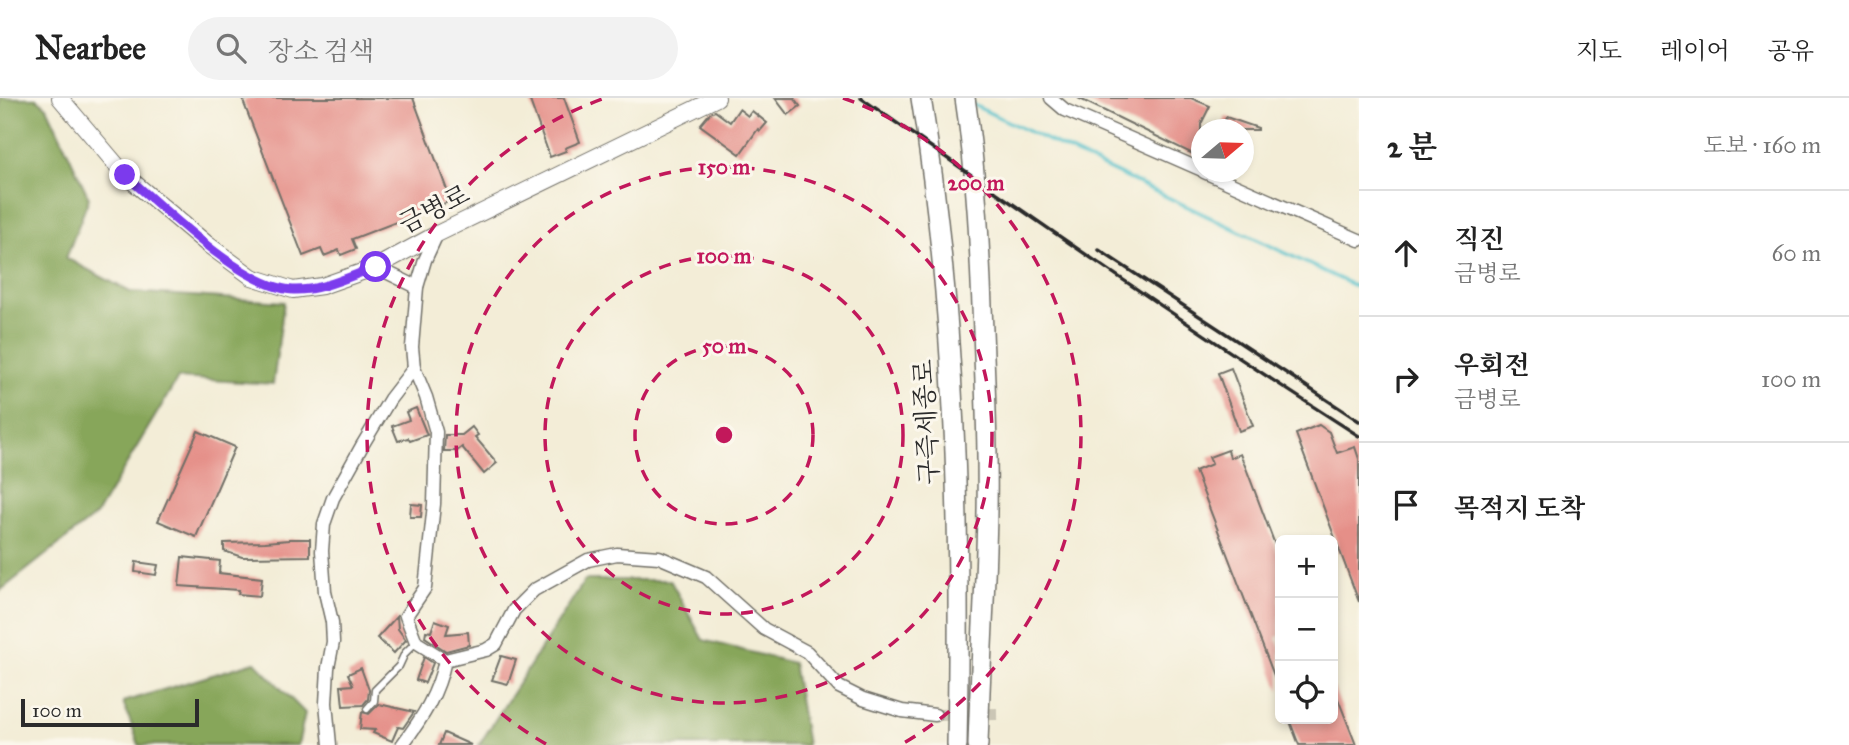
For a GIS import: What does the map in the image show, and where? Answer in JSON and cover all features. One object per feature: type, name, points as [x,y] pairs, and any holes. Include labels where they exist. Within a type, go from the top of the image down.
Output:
[{"type":"highway","points":[[965,98],[981,280],[987,485],[978,745]]},
{"type":"highway","name":"구즉세종로","points":[[922,105],[936,200],[954,402],[959,629],[957,745]]},
{"type":"street","name":"금병로","points":[[60,98],[125,175],[207,244],[252,277],[293,290],[322,286],[376,267],[437,234],[717,98]]},
{"type":"street","points":[[1051,98],[1065,110],[1191,166]]},
{"type":"street","points":[[1228,182],[1359,240]]},
{"type":"street","points":[[437,234],[417,287],[412,347],[414,368],[436,432],[437,466],[425,588],[406,616],[416,642],[445,660],[486,650],[496,644],[513,610],[534,590],[588,560],[617,554],[659,557],[706,577],[764,629],[807,652],[839,687],[863,699],[902,711],[935,715]]},
{"type":"street","points":[[376,267],[417,287]]},
{"type":"street","points":[[330,745],[326,703],[333,642],[332,622],[325,592],[322,551],[324,524],[333,498],[356,457],[390,399],[414,368]]},
{"type":"street","points":[[402,745],[425,712],[441,682],[445,660]]},
{"type":"lane","points":[[366,709],[373,701],[375,690],[399,666],[405,653],[416,642]]},
{"type":"green space","points":[[0,98],[36,98],[47,107],[89,198],[66,258],[130,292],[284,302],[273,384],[178,378],[96,515],[0,591]]},
{"type":"green space","points":[[585,580],[670,580],[703,640],[793,663],[807,745],[479,745]]},
{"type":"green space","points":[[255,662],[305,713],[298,745],[139,745],[123,702]]},
{"type":"building","points":[[250,98],[413,98],[451,201],[352,239],[356,249],[341,255],[339,250],[324,256],[321,249],[303,256],[243,101]]},
{"type":"building","points":[[529,98],[564,98],[580,142],[550,157]]},
{"type":"building","points":[[775,98],[794,98],[800,106],[788,115]]},
{"type":"building","points":[[1078,98],[1191,98],[1210,106],[1204,119],[1191,119],[1191,153]]},
{"type":"building","points":[[739,109],[748,116],[752,111],[767,123],[760,131],[758,129],[740,154],[700,125],[715,111],[730,122]]},
{"type":"building","points":[[1231,368],[1253,426],[1239,431],[1218,373]]},
{"type":"building","points":[[416,408],[427,435],[410,441],[408,438],[398,441],[392,426],[409,420],[406,412]]},
{"type":"building","points":[[1319,425],[1329,432],[1337,453],[1355,447],[1359,459],[1359,602],[1338,546],[1338,535],[1334,535],[1296,434]]},
{"type":"building","points":[[472,427],[478,435],[475,437],[497,463],[484,474],[462,447],[457,451],[444,451],[445,435],[462,435]]},
{"type":"building","points":[[198,431],[235,447],[196,537],[158,521]]},
{"type":"building","points":[[1228,450],[1230,458],[1240,454],[1275,545],[1275,678],[1195,471],[1212,464],[1209,457]]},
{"type":"building","points":[[411,504],[422,505],[421,517],[410,517]]},
{"type":"building","points":[[310,539],[310,556],[242,557],[224,551],[224,543]]},
{"type":"building","points":[[182,557],[220,561],[219,573],[262,578],[260,596],[238,594],[239,590],[179,586]]},
{"type":"building","points":[[136,562],[158,565],[156,575],[135,572]]},
{"type":"building","points":[[397,616],[398,629],[406,640],[394,653],[377,638]]},
{"type":"building","points":[[435,620],[449,625],[446,634],[468,632],[469,645],[446,651],[425,637],[426,631],[431,632]]},
{"type":"building","points":[[501,656],[516,660],[508,684],[492,680]]},
{"type":"building","points":[[424,657],[433,663],[425,683],[416,680]]},
{"type":"building","points":[[361,668],[369,690],[368,699],[363,705],[343,706],[341,686],[353,685],[348,674]]},
{"type":"building","points":[[1338,699],[1356,745],[1299,745],[1291,724],[1338,724]]},
{"type":"building","points":[[379,704],[414,712],[403,728],[398,727],[392,741],[373,733],[375,730],[360,729],[362,712],[369,714]]},
{"type":"building","points":[[444,733],[471,745],[439,745]]},
{"type":"waterway","points":[[973,105],[1359,288]]},
{"type":"tunnel","points":[[935,715],[997,714]]},
{"type":"railway","points":[[861,98],[1170,312],[1359,436]]},
{"type":"railway","points":[[1099,250],[1359,421]]},
{"type":"route","points":[[125,175],[207,244],[252,277],[272,285],[293,290],[322,286],[376,267]]}]
